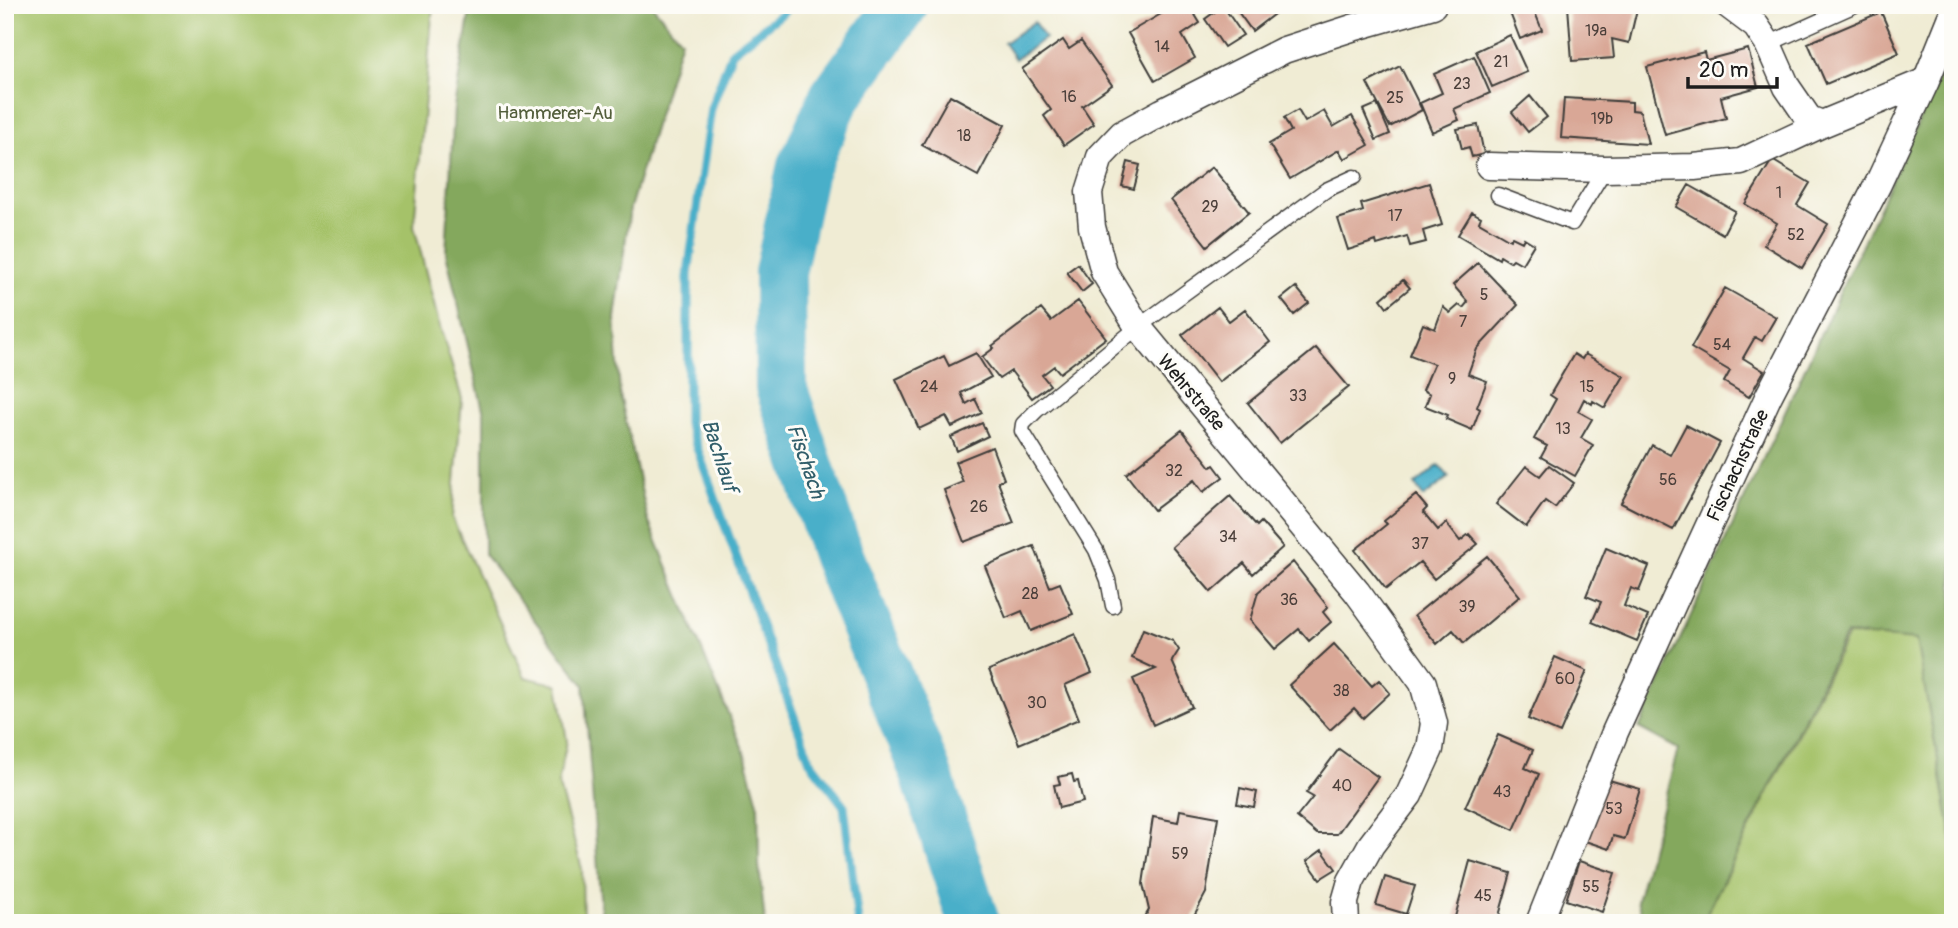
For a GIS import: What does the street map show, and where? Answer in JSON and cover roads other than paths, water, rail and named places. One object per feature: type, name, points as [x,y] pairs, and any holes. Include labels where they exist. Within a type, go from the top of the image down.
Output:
[{"type":"street","name":"Wehrstraße","points":[[1346,923],[1345,902],[1351,881],[1371,845],[1409,795],[1430,749],[1434,723],[1423,683],[1357,592],[1138,327],[1104,272],[1092,227],[1089,192],[1100,157],[1122,134],[1284,50],[1433,5]]},
{"type":"street","points":[[1728,5],[1756,26],[1768,44],[1787,87],[1809,119],[1822,124]]},
{"type":"street","name":"Fischachstraße","points":[[1539,923],[1615,732],[1683,582],[1769,395],[1878,184],[1953,14]]},
{"type":"street","points":[[1489,166],[1605,169],[1695,167],[1741,162],[1926,80]]},
{"type":"lane","points":[[1768,44],[1855,5]]},
{"type":"lane","points":[[1498,195],[1572,223],[1605,169]]},
{"type":"lane","points":[[1114,606],[1108,580],[1096,550],[1022,431],[1023,424],[1138,327],[1326,190],[1354,177]]},
{"type":"water","points":[[1034,22],[1045,38],[1015,59],[1004,43]]},
{"type":"water","points":[[1439,465],[1449,477],[1424,497],[1415,485]]},
{"type":"waterway","name":"Bachlauf","points":[[789,5],[784,12],[732,52],[711,108],[688,274],[688,423],[810,761],[844,806],[858,923]]},
{"type":"waterway","name":"Fischach","points":[[902,5],[835,97],[802,170],[780,273],[781,387],[838,556],[925,771],[974,923]]},
{"type":"park label","name":"Hammerer-Au","points":[[555,112]]}]
